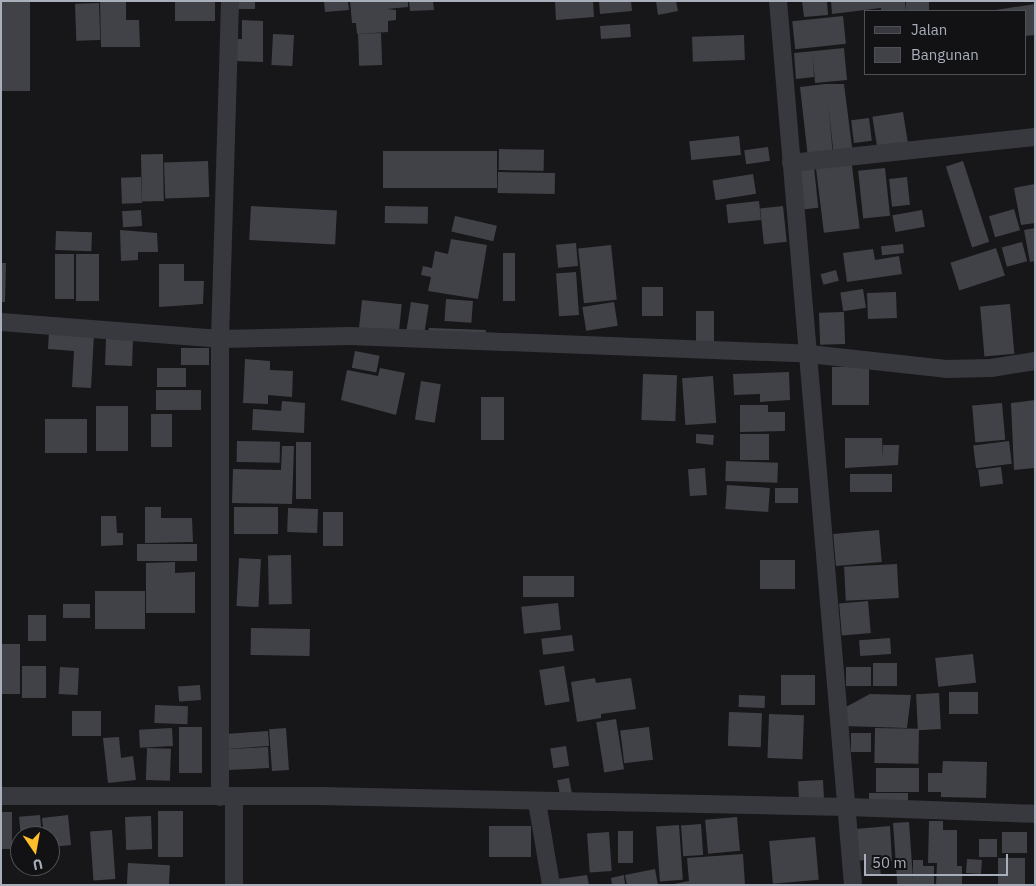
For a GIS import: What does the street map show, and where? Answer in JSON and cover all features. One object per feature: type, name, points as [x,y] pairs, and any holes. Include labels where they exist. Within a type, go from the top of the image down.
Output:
[{"type":"street","points":[[230,1],[220,339],[227,797],[234,885]]},
{"type":"street","points":[[778,1],[848,807],[853,885]]},
{"type":"street","points":[[791,163],[1035,137]]},
{"type":"street","points":[[1,322],[26,322],[220,339],[350,336],[809,354],[946,368],[992,368],[1035,361]]},
{"type":"street","points":[[1,796],[320,796],[848,807],[1035,814]]},
{"type":"street","points":[[537,802],[551,885]]},
{"type":"building","points":[[1,1],[30,1],[30,91],[1,91]]},
{"type":"building","points":[[100,1],[126,1],[126,20],[139,20],[140,47],[101,47]]},
{"type":"building","points":[[175,1],[215,1],[215,21],[175,21]]},
{"type":"building","points":[[236,1],[255,1],[255,9],[236,9]]},
{"type":"building","points":[[324,1],[348,1],[349,10],[325,12]]},
{"type":"building","points":[[350,1],[408,1],[408,7],[387,9],[396,10],[396,20],[388,21],[388,32],[357,34],[356,23],[352,23]]},
{"type":"building","points":[[409,1],[433,1],[434,10],[410,11]]},
{"type":"building","points":[[555,1],[593,1],[594,17],[556,20]]},
{"type":"building","points":[[599,1],[631,1],[632,11],[600,14]]},
{"type":"building","points":[[656,1],[676,1],[678,11],[658,15]]},
{"type":"building","points":[[802,1],[827,1],[828,15],[804,17]]},
{"type":"building","points":[[831,1],[905,1],[906,10],[881,10],[881,8],[832,14]]},
{"type":"building","points":[[906,1],[929,1],[929,10],[906,10]]},
{"type":"building","points":[[99,3],[100,40],[76,41],[75,4]]},
{"type":"building","points":[[1035,4],[1035,35],[1026,36],[1026,10],[996,10]]},
{"type":"building","points":[[843,16],[846,44],[795,49],[792,21]]},
{"type":"building","points":[[242,20],[263,21],[263,62],[234,61],[234,39],[242,39]]},
{"type":"building","points":[[630,24],[631,37],[601,39],[600,26]]},
{"type":"building","points":[[381,33],[382,65],[359,66],[358,34]]},
{"type":"building","points":[[273,34],[294,35],[292,66],[271,65]]},
{"type":"building","points":[[744,35],[745,60],[693,62],[692,37]]},
{"type":"building","points":[[844,48],[847,80],[815,83],[813,56],[814,77],[796,79],[794,53]]},
{"type":"building","points":[[844,84],[853,155],[834,157],[828,103],[833,155],[808,158],[800,87]]},
{"type":"building","points":[[903,112],[908,144],[877,148],[872,117]]},
{"type":"building","points":[[869,118],[872,141],[854,143],[851,120]]},
{"type":"building","points":[[739,136],[741,155],[691,160],[689,141]]},
{"type":"building","points":[[768,147],[770,161],[746,164],[744,150]]},
{"type":"building","points":[[499,149],[544,150],[544,171],[499,170]]},
{"type":"building","points":[[383,151],[497,151],[497,188],[383,188]]},
{"type":"building","points":[[141,154],[163,154],[164,201],[142,201]]},
{"type":"building","points":[[851,158],[860,228],[824,233],[815,162]]},
{"type":"building","points":[[208,161],[209,197],[165,199],[164,163]]},
{"type":"building","points":[[963,161],[989,242],[972,247],[946,167]]},
{"type":"building","points":[[814,167],[818,208],[802,209],[798,169]]},
{"type":"building","points":[[885,168],[890,216],[863,219],[858,171]]},
{"type":"building","points":[[498,172],[555,173],[555,194],[498,193]]},
{"type":"building","points":[[753,174],[756,194],[716,200],[713,180]]},
{"type":"building","points":[[141,177],[142,203],[122,204],[121,178]]},
{"type":"building","points":[[907,177],[910,205],[892,207],[889,179]]},
{"type":"building","points":[[1035,184],[1035,223],[1021,225],[1014,188]]},
{"type":"building","points":[[759,201],[761,220],[728,223],[726,204]]},
{"type":"building","points":[[251,206],[337,211],[335,244],[249,240]]},
{"type":"building","points":[[385,206],[428,207],[428,224],[385,223]]},
{"type":"building","points":[[783,206],[787,242],[764,244],[760,208]]},
{"type":"building","points":[[1014,209],[1020,230],[995,237],[989,216]]},
{"type":"building","points":[[141,210],[142,226],[123,227],[122,211]]},
{"type":"building","points":[[922,210],[925,227],[895,232],[892,215]]},
{"type":"building","points":[[455,216],[497,226],[493,241],[451,232]]},
{"type":"building","points":[[1035,228],[1035,261],[1030,262],[1024,230]]},
{"type":"building","points":[[120,230],[157,233],[158,252],[138,252],[138,260],[121,261]]},
{"type":"building","points":[[56,231],[92,232],[91,251],[55,250]]},
{"type":"building","points":[[451,239],[487,245],[478,299],[428,291],[431,277],[421,275],[423,266],[432,268],[435,251],[448,254]]},
{"type":"building","points":[[1022,242],[1027,261],[1007,267],[1002,247]]},
{"type":"building","points":[[576,243],[578,266],[558,268],[556,245]]},
{"type":"building","points":[[903,244],[904,253],[882,255],[881,246]]},
{"type":"building","points":[[611,245],[617,300],[584,303],[578,248]]},
{"type":"building","points":[[996,248],[1005,276],[959,290],[950,263]]},
{"type":"building","points":[[873,249],[875,260],[899,256],[902,274],[847,282],[843,253]]},
{"type":"building","points":[[503,253],[515,253],[515,301],[503,301]]},
{"type":"building","points":[[55,254],[74,254],[74,299],[55,299]]},
{"type":"building","points":[[76,254],[99,254],[99,301],[76,301]]},
{"type":"building","points":[[1,263],[6,263],[5,302],[1,302]]},
{"type":"building","points":[[159,264],[184,264],[184,281],[204,281],[203,304],[159,307]]},
{"type":"building","points":[[836,270],[839,281],[823,285],[821,274]]},
{"type":"building","points":[[576,272],[579,315],[559,316],[556,273]]},
{"type":"building","points":[[642,287],[663,287],[663,316],[642,316]]},
{"type":"building","points":[[863,289],[866,308],[843,311],[840,293]]},
{"type":"building","points":[[896,292],[897,318],[868,319],[867,293]]},
{"type":"building","points":[[446,299],[473,301],[471,323],[444,321]]},
{"type":"building","points":[[362,300],[402,304],[399,334],[359,330]]},
{"type":"building","points":[[411,302],[429,305],[424,335],[406,333]]},
{"type":"building","points":[[614,302],[618,326],[586,331],[582,307]]},
{"type":"building","points":[[1010,304],[1014,354],[984,356],[980,307]]},
{"type":"building","points":[[696,311],[714,311],[714,344],[696,344]]},
{"type":"building","points":[[844,312],[845,344],[820,345],[819,313]]},
{"type":"building","points":[[429,328],[486,330],[485,337],[428,333]]},
{"type":"building","points":[[49,331],[94,334],[91,388],[72,387],[74,351],[48,349]]},
{"type":"building","points":[[106,338],[133,339],[132,366],[105,365]]},
{"type":"building","points":[[181,348],[209,348],[209,365],[181,365]]},
{"type":"building","points":[[355,351],[380,356],[376,372],[352,368]]},
{"type":"building","points":[[245,359],[270,361],[270,370],[293,371],[292,397],[268,395],[268,404],[243,403]]},
{"type":"building","points":[[832,367],[869,367],[869,405],[832,405]]},
{"type":"building","points":[[157,368],[186,368],[186,387],[157,387]]},
{"type":"building","points":[[380,368],[405,373],[396,415],[341,400],[347,370],[378,376]]},
{"type":"building","points":[[789,372],[790,400],[760,402],[760,394],[734,395],[733,374]]},
{"type":"building","points":[[643,374],[677,375],[675,421],[641,420]]},
{"type":"building","points":[[713,376],[716,423],[685,425],[682,378]]},
{"type":"building","points":[[421,381],[441,384],[435,423],[415,420]]},
{"type":"building","points":[[156,390],[201,390],[201,410],[156,410]]},
{"type":"building","points":[[481,397],[504,397],[504,440],[481,440]]},
{"type":"building","points":[[1035,400],[1035,468],[1014,470],[1011,403]]},
{"type":"building","points":[[282,401],[305,403],[304,433],[252,430],[253,409],[281,411]]},
{"type":"building","points":[[1002,403],[1005,440],[975,442],[972,406]]},
{"type":"building","points":[[740,405],[768,405],[768,412],[785,412],[785,431],[740,432]]},
{"type":"building","points":[[96,406],[128,406],[128,451],[96,451]]},
{"type":"building","points":[[151,414],[172,414],[172,447],[151,447]]},
{"type":"building","points":[[45,419],[87,419],[87,453],[45,453]]},
{"type":"building","points":[[696,434],[714,435],[713,445],[696,443]]},
{"type":"building","points":[[740,434],[769,434],[769,460],[740,460]]},
{"type":"building","points":[[845,438],[882,438],[883,459],[883,445],[899,445],[898,465],[845,468]]},
{"type":"building","points":[[237,441],[280,442],[280,463],[237,462]]},
{"type":"building","points":[[1009,441],[1012,464],[976,468],[973,445]]},
{"type":"building","points":[[296,442],[311,442],[311,499],[296,499]]},
{"type":"building","points":[[282,446],[294,446],[292,504],[232,503],[233,469],[281,470]]},
{"type":"building","points":[[726,461],[778,463],[777,483],[725,481]]},
{"type":"building","points":[[1001,467],[1003,484],[980,487],[978,470]]},
{"type":"building","points":[[705,468],[707,495],[690,496],[688,469]]},
{"type":"building","points":[[850,474],[892,474],[892,492],[850,492]]},
{"type":"building","points":[[727,485],[770,488],[768,512],[725,509]]},
{"type":"building","points":[[775,488],[798,488],[798,503],[775,503]]},
{"type":"building","points":[[145,507],[161,507],[161,518],[192,518],[193,542],[145,543]]},
{"type":"building","points":[[234,507],[278,507],[278,534],[234,534]]},
{"type":"building","points":[[288,508],[318,509],[317,533],[287,532]]},
{"type":"building","points":[[323,512],[343,512],[343,546],[323,546]]},
{"type":"building","points":[[101,516],[116,516],[117,533],[123,533],[123,545],[101,546]]},
{"type":"building","points":[[879,530],[882,562],[836,566],[833,534]]},
{"type":"building","points":[[137,544],[197,544],[197,561],[137,561]]},
{"type":"building","points":[[268,555],[291,555],[292,604],[269,604]]},
{"type":"building","points":[[239,558],[261,559],[258,607],[236,606]]},
{"type":"building","points":[[760,560],[795,560],[795,589],[760,589]]},
{"type":"building","points":[[175,562],[175,573],[195,572],[195,613],[146,613],[146,563]]},
{"type":"building","points":[[897,564],[899,598],[846,601],[844,567]]},
{"type":"building","points":[[523,576],[574,576],[574,597],[523,597]]},
{"type":"building","points":[[95,591],[145,591],[145,629],[95,629]]},
{"type":"building","points":[[868,601],[871,633],[842,635],[839,604]]},
{"type":"building","points":[[558,603],[561,630],[524,634],[521,607]]},
{"type":"building","points":[[63,604],[90,604],[90,618],[63,618]]},
{"type":"building","points":[[28,615],[46,615],[46,641],[28,641]]},
{"type":"building","points":[[251,628],[310,629],[310,656],[251,655]]},
{"type":"building","points":[[572,635],[574,651],[543,655],[541,639]]},
{"type":"building","points":[[890,638],[891,654],[860,656],[859,640]]},
{"type":"building","points":[[1,644],[20,644],[20,694],[1,694]]},
{"type":"building","points":[[973,654],[976,683],[938,687],[935,658]]},
{"type":"building","points":[[873,663],[897,663],[897,686],[873,686]]},
{"type":"building","points":[[22,666],[46,666],[46,698],[22,698]]},
{"type":"building","points":[[564,666],[570,702],[545,705],[539,670]]},
{"type":"building","points":[[60,667],[79,668],[78,695],[59,694]]},
{"type":"building","points":[[846,667],[871,667],[871,686],[846,686]]},
{"type":"building","points":[[781,675],[815,675],[815,705],[781,705]]},
{"type":"building","points":[[595,678],[596,683],[631,678],[636,709],[601,714],[601,718],[577,722],[571,682]]},
{"type":"building","points":[[200,685],[201,700],[179,701],[178,687]]},
{"type":"building","points":[[949,692],[978,692],[978,714],[949,714]]},
{"type":"building","points":[[939,693],[941,729],[918,730],[916,694]]},
{"type":"building","points":[[870,694],[911,695],[907,728],[844,726],[844,708]]},
{"type":"building","points":[[739,695],[765,696],[765,708],[739,707]]},
{"type":"building","points":[[155,705],[188,706],[187,724],[154,723]]},
{"type":"building","points":[[72,711],[101,711],[101,736],[72,736]]},
{"type":"building","points":[[729,712],[762,713],[761,747],[728,746]]},
{"type":"building","points":[[769,714],[804,715],[802,759],[767,758]]},
{"type":"building","points":[[616,719],[624,769],[604,773],[596,722]]},
{"type":"building","points":[[179,727],[202,727],[202,773],[179,773]]},
{"type":"building","points":[[649,727],[653,760],[624,763],[620,731]]},
{"type":"building","points":[[172,728],[173,746],[140,748],[139,730]]},
{"type":"building","points":[[286,728],[289,770],[272,771],[269,729]]},
{"type":"building","points":[[875,728],[919,729],[918,764],[874,763]]},
{"type":"building","points":[[268,731],[269,746],[227,749],[226,734]]},
{"type":"building","points":[[851,733],[871,733],[871,752],[851,752]]},
{"type":"building","points":[[119,737],[121,758],[133,756],[136,780],[108,783],[103,738]]},
{"type":"building","points":[[566,746],[569,766],[553,768],[550,749]]},
{"type":"building","points":[[268,747],[269,768],[229,770],[228,749]]},
{"type":"building","points":[[147,748],[171,749],[170,781],[146,780]]},
{"type":"building","points":[[943,761],[987,762],[986,798],[941,797],[941,792],[928,792],[928,773],[942,773]]},
{"type":"building","points":[[876,768],[919,768],[919,792],[876,792]]},
{"type":"building","points":[[569,778],[573,798],[561,800],[557,780]]},
{"type":"building","points":[[823,780],[824,798],[799,799],[798,781]]},
{"type":"building","points":[[869,793],[908,793],[908,805],[869,805]]},
{"type":"building","points":[[158,811],[183,811],[183,857],[158,857]]},
{"type":"building","points":[[1,812],[12,812],[10,849],[1,849]]},
{"type":"building","points":[[40,815],[41,826],[20,826],[19,817]]},
{"type":"building","points":[[68,815],[71,845],[60,846],[60,826],[43,826],[42,818]]},
{"type":"building","points":[[151,816],[152,849],[126,850],[125,817]]},
{"type":"building","points":[[737,817],[740,851],[708,854],[705,820]]},
{"type":"building","points":[[929,821],[943,821],[943,830],[957,830],[957,866],[962,866],[962,885],[936,885],[937,863],[928,863]]},
{"type":"building","points":[[909,822],[913,885],[897,885],[893,823]]},
{"type":"building","points":[[701,824],[703,855],[683,856],[681,825]]},
{"type":"building","points":[[679,825],[683,880],[660,881],[656,827]]},
{"type":"building","points":[[489,826],[531,826],[531,857],[489,857]]},
{"type":"building","points":[[890,826],[892,861],[879,862],[881,875],[866,876],[865,860],[858,861],[855,829]]},
{"type":"building","points":[[112,830],[115,879],[93,880],[90,832]]},
{"type":"building","points":[[618,831],[633,831],[633,863],[618,863]]},
{"type":"building","points":[[609,832],[612,871],[590,872],[587,834]]},
{"type":"building","points":[[1002,832],[1027,832],[1027,853],[1002,853]]},
{"type":"building","points":[[815,837],[819,880],[773,884],[769,841]]},
{"type":"building","points":[[979,839],[997,839],[997,857],[979,857]]},
{"type":"building","points":[[743,854],[745,885],[669,885],[689,881],[687,858]]},
{"type":"building","points":[[998,858],[1025,858],[1025,885],[998,885]]},
{"type":"building","points":[[967,859],[982,860],[981,874],[966,873]]},
{"type":"building","points":[[913,860],[923,860],[923,866],[934,866],[934,885],[913,885]]},
{"type":"building","points":[[128,863],[170,865],[169,885],[127,885]]},
{"type":"building","points":[[655,869],[658,885],[627,885],[625,875]]},
{"type":"building","points":[[587,875],[589,885],[559,885],[558,879]]},
{"type":"building","points":[[624,875],[625,885],[612,885],[611,878]]}]
